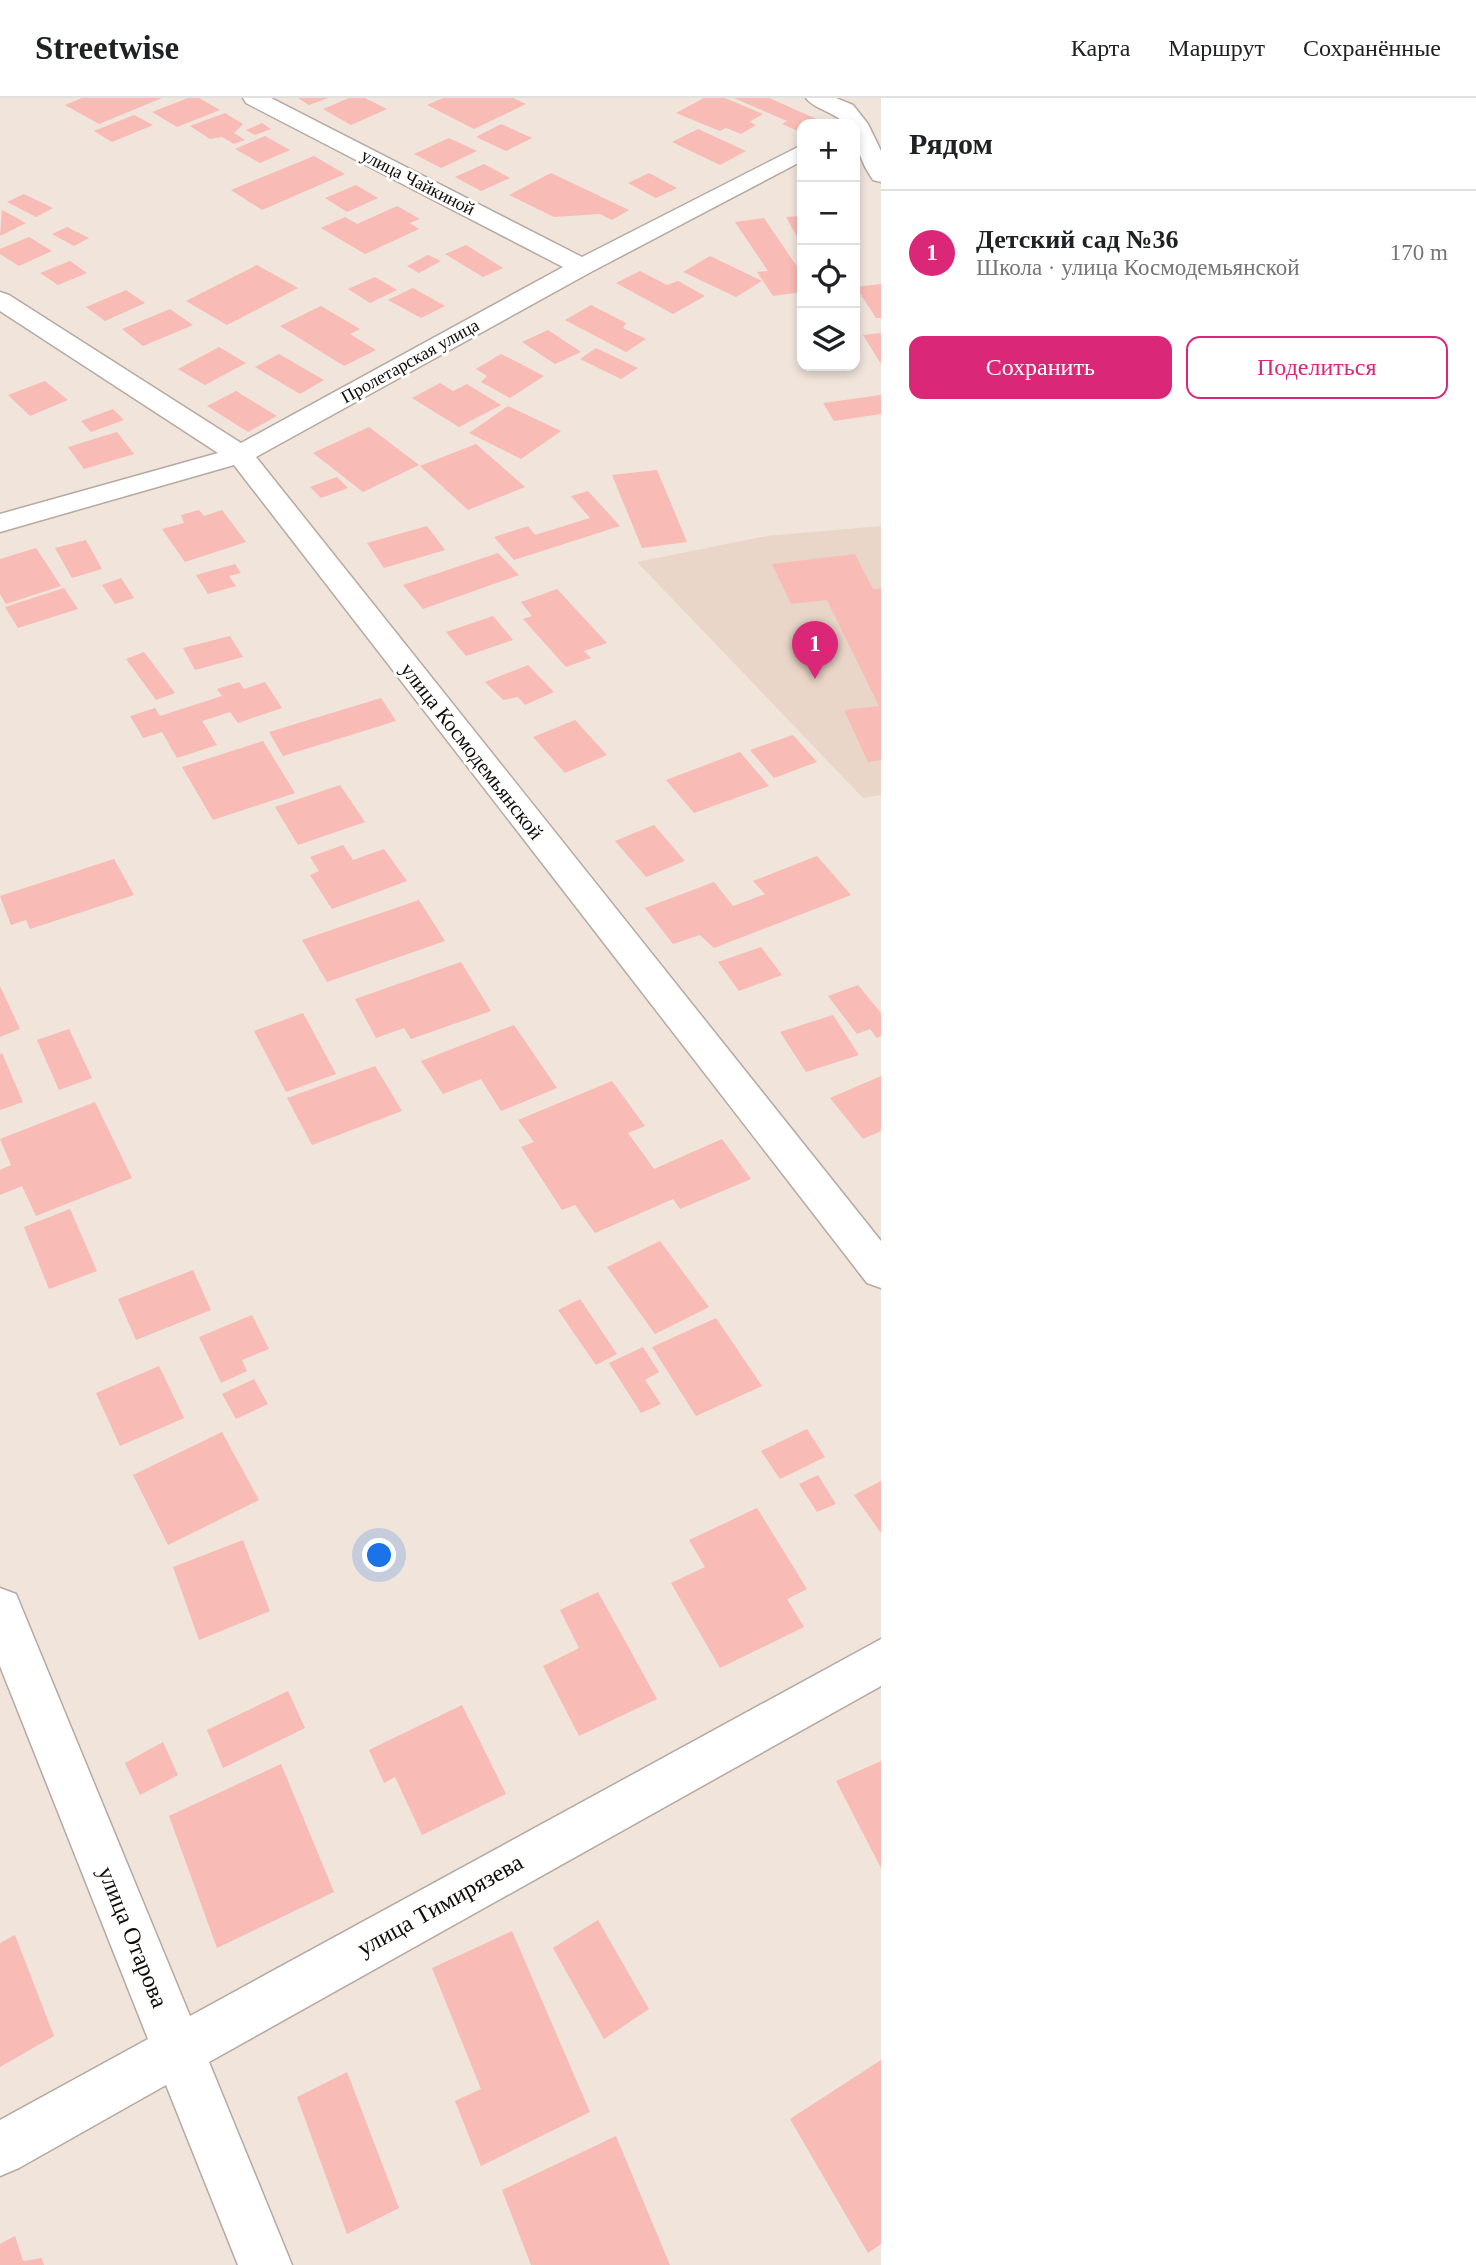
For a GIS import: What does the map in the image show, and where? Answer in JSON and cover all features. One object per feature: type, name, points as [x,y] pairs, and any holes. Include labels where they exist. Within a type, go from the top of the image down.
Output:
[{"type":"street","name":"улица Чайкиной","points":[[254,98],[582,267]]},
{"type":"street","points":[[817,98],[845,110],[852,119]]},
{"type":"street","points":[[860,123],[881,110]]},
{"type":"street","points":[[860,133],[881,175]]},
{"type":"street","name":"Пролетарская улица","points":[[0,523],[240,455],[582,267],[797,155]]},
{"type":"street","name":"улица Космодемьянской","points":[[0,300],[240,455],[881,1271]]},
{"type":"street","name":"улица Отарова","points":[[0,1609],[265,2265]]},
{"type":"street","name":"улица Тимирязева","points":[[0,2150],[881,1661]]},
{"type":"shaded area","points":[[881,526],[881,795],[863,798],[637,562],[767,536]]},
{"type":"building","points":[[82,98],[162,98],[99,124],[65,105]]},
{"type":"building","points":[[188,98],[199,98],[220,110],[177,127],[152,112]]},
{"type":"building","points":[[298,98],[328,98],[309,105]]},
{"type":"building","points":[[349,98],[365,98],[387,109],[351,125],[323,109]]},
{"type":"building","points":[[443,98],[513,98],[526,104],[474,129],[427,105]]},
{"type":"building","points":[[704,98],[725,98],[763,114],[749,122],[756,125],[741,134],[726,128],[720,131],[676,113]]},
{"type":"building","points":[[734,98],[769,98],[816,119],[797,119],[797,131],[782,124],[787,121]]},
{"type":"building","points":[[225,113],[243,124],[234,133],[245,140],[234,144],[222,137],[210,139],[190,126]]},
{"type":"building","points":[[134,115],[153,125],[112,142],[94,131]]},
{"type":"building","points":[[262,123],[271,129],[255,135],[246,130]]},
{"type":"building","points":[[501,124],[532,138],[506,151],[476,137]]},
{"type":"building","points":[[698,129],[746,151],[720,165],[672,142]]},
{"type":"building","points":[[265,136],[290,150],[260,163],[235,149]]},
{"type":"building","points":[[449,138],[477,151],[441,168],[414,154]]},
{"type":"building","points":[[314,156],[345,174],[262,210],[231,190]]},
{"type":"building","points":[[484,164],[510,178],[481,191],[455,177]]},
{"type":"building","points":[[551,173],[629,210],[612,220],[600,214],[554,217],[509,195]]},
{"type":"building","points":[[649,173],[677,188],[656,198],[628,183]]},
{"type":"building","points":[[356,185],[378,198],[347,212],[325,198]]},
{"type":"building","points":[[24,194],[53,208],[36,217],[7,202]]},
{"type":"building","points":[[397,206],[420,219],[410,223],[419,229],[365,254],[321,228],[345,217],[357,224]]},
{"type":"building","points":[[2,210],[26,223],[0,236]]},
{"type":"building","points":[[797,216],[797,237],[786,217]]},
{"type":"building","points":[[764,218],[797,267],[797,293],[773,296],[757,272],[768,271],[735,222]]},
{"type":"building","points":[[67,227],[89,238],[74,246],[52,234]]},
{"type":"building","points":[[29,237],[52,251],[19,266],[0,254],[0,249]]},
{"type":"building","points":[[466,245],[503,268],[483,277],[445,254]]},
{"type":"building","points":[[428,255],[441,261],[419,273],[407,266]]},
{"type":"building","points":[[710,256],[762,281],[736,297],[683,272]]},
{"type":"building","points":[[70,261],[87,273],[58,285],[40,273]]},
{"type":"building","points":[[257,265],[298,288],[227,325],[186,301]]},
{"type":"building","points":[[640,271],[667,285],[678,281],[705,296],[673,314],[616,283]]},
{"type":"building","points":[[375,277],[397,290],[370,303],[348,289]]},
{"type":"building","points":[[881,284],[881,318],[876,318],[860,293],[860,287]]},
{"type":"building","points":[[413,288],[445,306],[421,318],[388,300]]},
{"type":"building","points":[[126,290],[145,303],[105,321],[86,307]]},
{"type":"building","points":[[591,305],[626,323],[623,328],[646,339],[626,352],[565,320]]},
{"type":"building","points":[[321,306],[360,329],[350,334],[376,350],[344,366],[280,326]]},
{"type":"building","points":[[170,309],[193,325],[143,346],[122,329]]},
{"type":"building","points":[[548,330],[581,352],[555,364],[522,342]]},
{"type":"building","points":[[881,333],[881,364],[863,335]]},
{"type":"building","points":[[219,347],[246,363],[205,385],[178,369]]},
{"type":"building","points":[[596,348],[638,368],[621,379],[580,359]]},
{"type":"building","points":[[279,354],[324,380],[300,394],[255,367]]},
{"type":"building","points":[[501,354],[544,376],[510,398],[481,382],[487,376],[476,369]]},
{"type":"building","points":[[45,381],[68,400],[30,416],[8,395]]},
{"type":"building","points":[[440,383],[453,391],[467,384],[501,405],[459,427],[412,398]]},
{"type":"building","points":[[236,391],[277,416],[248,432],[207,406]]},
{"type":"building","points":[[881,395],[881,414],[834,421],[823,403]]},
{"type":"building","points":[[508,406],[561,431],[521,459],[469,433]]},
{"type":"building","points":[[113,409],[124,420],[91,432],[81,421]]},
{"type":"building","points":[[369,427],[419,465],[363,492],[313,453]]},
{"type":"building","points":[[117,432],[134,454],[84,469],[68,447]]},
{"type":"building","points":[[476,444],[525,487],[468,510],[420,466]]},
{"type":"building","points":[[657,470],[687,542],[642,548],[612,475]]},
{"type":"building","points":[[337,477],[348,488],[321,498],[310,487]]},
{"type":"building","points":[[588,491],[620,526],[514,560],[494,537],[528,526],[535,535],[590,518],[571,496]]},
{"type":"building","points":[[199,510],[204,516],[222,510],[246,542],[185,562],[162,529],[184,523],[181,515]]},
{"type":"building","points":[[427,526],[445,550],[384,568],[367,543]]},
{"type":"building","points":[[86,540],[102,569],[72,578],[55,548]]},
{"type":"building","points":[[36,548],[61,586],[6,604],[0,594],[0,559]]},
{"type":"building","points":[[498,553],[519,575],[423,609],[403,585]]},
{"type":"building","points":[[855,554],[873,589],[881,588],[881,760],[868,762],[844,710],[879,706],[827,600],[791,604],[772,564]]},
{"type":"building","points":[[235,564],[241,573],[229,576],[236,586],[208,594],[196,575]]},
{"type":"building","points":[[121,578],[134,598],[115,604],[102,585]]},
{"type":"building","points":[[64,588],[78,609],[18,628],[5,607]]},
{"type":"building","points":[[557,589],[607,643],[584,651],[591,658],[566,667],[523,619],[532,616],[521,602]]},
{"type":"building","points":[[493,616],[513,640],[466,656],[446,632]]},
{"type":"building","points":[[230,636],[243,657],[195,670],[183,648]]},
{"type":"building","points":[[144,652],[175,693],[156,700],[126,659]]},
{"type":"building","points":[[528,665],[554,692],[525,705],[518,697],[503,700],[485,682]]},
{"type":"building","points":[[239,682],[244,689],[265,682],[282,708],[238,723],[230,712],[202,721],[217,745],[177,758],[162,732],[143,738],[130,716],[155,708],[160,716],[222,696],[217,689]]},
{"type":"building","points":[[381,698],[396,721],[283,756],[269,732]]},
{"type":"building","points":[[575,720],[607,755],[565,773],[533,737]]},
{"type":"building","points":[[793,735],[817,762],[774,778],[750,750]]},
{"type":"building","points":[[263,741],[295,793],[213,820],[182,767]]},
{"type":"building","points":[[740,752],[769,786],[694,813],[666,780]]},
{"type":"building","points":[[340,785],[365,822],[298,845],[275,807]]},
{"type":"building","points":[[654,825],[685,861],[646,877],[615,841]]},
{"type":"building","points":[[343,845],[353,860],[384,849],[407,881],[332,909],[310,875],[319,871],[310,857]]},
{"type":"building","points":[[817,856],[851,895],[714,948],[700,935],[673,944],[645,908],[714,882],[733,906],[765,894],[753,881]]},
{"type":"building","points":[[114,859],[134,895],[30,929],[26,920],[11,925],[0,896]]},
{"type":"building","points":[[419,900],[445,941],[327,982],[302,940]]},
{"type":"building","points":[[761,947],[782,975],[739,991],[718,962]]},
{"type":"building","points":[[461,962],[491,1011],[411,1039],[404,1028],[376,1038],[355,999]]},
{"type":"building","points":[[858,985],[881,1013],[881,1036],[877,1038],[870,1029],[857,1034],[828,996]]},
{"type":"building","points":[[0,986],[20,1029],[0,1037]]},
{"type":"building","points":[[303,1013],[336,1074],[286,1092],[254,1031]]},
{"type":"building","points":[[833,1015],[859,1055],[806,1072],[780,1032]]},
{"type":"building","points":[[514,1025],[557,1088],[501,1111],[481,1079],[443,1094],[421,1061]]},
{"type":"building","points":[[69,1029],[92,1078],[59,1090],[37,1040]]},
{"type":"building","points":[[2,1053],[23,1102],[0,1110],[0,1054]]},
{"type":"building","points":[[375,1066],[402,1111],[312,1145],[287,1098]]},
{"type":"building","points":[[881,1076],[881,1131],[863,1139],[830,1098]]},
{"type":"building","points":[[612,1081],[645,1126],[628,1133],[654,1169],[722,1139],[751,1179],[680,1209],[673,1199],[595,1233],[575,1205],[562,1210],[521,1147],[534,1142],[518,1120]]},
{"type":"building","points":[[95,1102],[132,1178],[36,1216],[22,1186],[0,1195],[0,1170],[11,1165],[0,1139]]},
{"type":"building","points":[[70,1209],[97,1271],[49,1289],[24,1227]]},
{"type":"building","points":[[660,1241],[709,1307],[655,1334],[607,1267]]},
{"type":"building","points":[[193,1270],[211,1310],[136,1340],[118,1299]]},
{"type":"building","points":[[580,1299],[617,1354],[596,1365],[558,1310]]},
{"type":"building","points":[[252,1315],[269,1349],[242,1360],[247,1371],[221,1383],[199,1337]]},
{"type":"building","points":[[716,1318],[762,1386],[696,1416],[652,1347]]},
{"type":"building","points":[[643,1347],[659,1372],[645,1380],[661,1404],[641,1413],[609,1363]]},
{"type":"building","points":[[159,1366],[184,1418],[120,1446],[96,1393]]},
{"type":"building","points":[[254,1379],[268,1404],[236,1419],[222,1394]]},
{"type":"building","points":[[807,1429],[825,1457],[780,1479],[761,1451]]},
{"type":"building","points":[[222,1432],[259,1500],[168,1545],[133,1475]]},
{"type":"building","points":[[818,1475],[836,1504],[817,1512],[799,1484]]},
{"type":"building","points":[[881,1481],[881,1533],[854,1495]]},
{"type":"building","points":[[757,1508],[807,1589],[787,1599],[804,1627],[720,1668],[671,1583],[705,1567],[689,1540]]},
{"type":"building","points":[[243,1540],[270,1611],[199,1640],[173,1567]]},
{"type":"building","points":[[598,1592],[657,1699],[579,1736],[543,1666],[579,1648],[560,1610]]},
{"type":"building","points":[[288,1691],[305,1728],[223,1768],[207,1730]]},
{"type":"building","points":[[462,1705],[506,1794],[422,1835],[395,1777],[384,1783],[369,1750]]},
{"type":"building","points":[[163,1742],[178,1775],[140,1795],[125,1763]]},
{"type":"building","points":[[881,1761],[881,1868],[836,1781]]},
{"type":"building","points":[[281,1764],[334,1892],[217,1948],[169,1816]]},
{"type":"building","points":[[598,1920],[649,2009],[604,2039],[553,1948]]},
{"type":"building","points":[[512,1931],[590,2112],[481,2166],[455,2101],[481,2089],[432,1968]]},
{"type":"building","points":[[15,1935],[54,2036],[0,2067],[0,1943]]},
{"type":"building","points":[[881,2060],[881,2244],[868,2253],[790,2119]]},
{"type":"building","points":[[347,2072],[399,2208],[347,2234],[297,2097]]},
{"type":"building","points":[[616,2136],[670,2265],[531,2265],[502,2190]]},
{"type":"building","points":[[15,2236],[23,2261],[42,2258],[44,2265],[0,2265],[0,2244]]},
{"type":"place","name":"Детский сад №36","points":[[815,679]]}]
